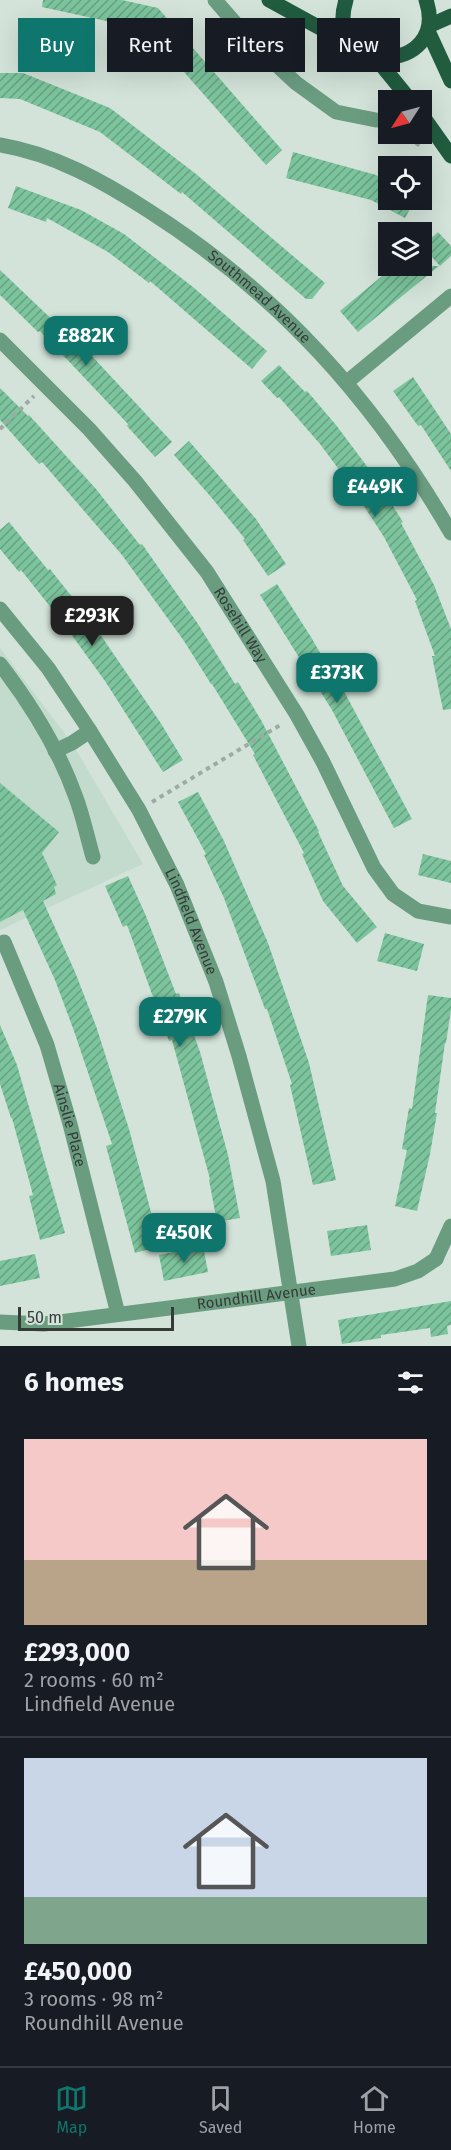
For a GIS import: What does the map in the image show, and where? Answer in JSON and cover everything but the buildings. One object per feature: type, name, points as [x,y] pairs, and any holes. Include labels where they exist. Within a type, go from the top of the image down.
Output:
[{"type":"main road","points":[[269,0],[317,26]]},
{"type":"main road","points":[[343,18],[346,0]]},
{"type":"main road","points":[[426,0],[431,14],[430,29],[451,81]]},
{"type":"main road","points":[[400,57],[419,46],[430,29],[451,16]]},
{"type":"main road","points":[[387,72],[402,90]]},
{"type":"main road","points":[[432,129],[451,156]]},
{"type":"street","points":[[215,0],[248,38],[296,83],[336,112],[376,120]]},
{"type":"street","name":"Southmead Avenue","points":[[0,145],[70,166],[118,191],[176,228],[231,269],[298,329],[347,382],[389,437],[451,533]]},
{"type":"street","points":[[347,382],[451,296]]},
{"type":"street","name":"Rosehill Way","points":[[0,340],[89,429],[135,481],[207,572],[297,715],[323,762],[374,868],[393,894],[418,911],[451,917]]},
{"type":"street","name":"Lindfield Avenue","points":[[0,609],[48,668],[90,730],[139,810],[177,885],[216,982],[273,1181],[292,1292],[298,1346]]},
{"type":"street","points":[[0,664],[23,693],[55,751],[75,795],[93,857]]},
{"type":"street","points":[[55,751],[72,743],[90,730]]},
{"type":"street","name":"Ainslie Place","points":[[4,942],[47,1045],[70,1124],[118,1314]]},
{"type":"street","points":[[451,1226],[436,1259],[451,1264]]},
{"type":"street","name":"Roundhill Avenue","points":[[0,1322],[44,1324],[395,1279],[418,1271],[436,1259]]},
{"type":"path","points":[[419,144],[425,147]]},
{"type":"path","points":[[0,429],[45,386]]},
{"type":"path","points":[[139,810],[297,715]]},
{"type":"shaded area","points":[[0,648],[72,743],[143,864],[0,930]]}]
